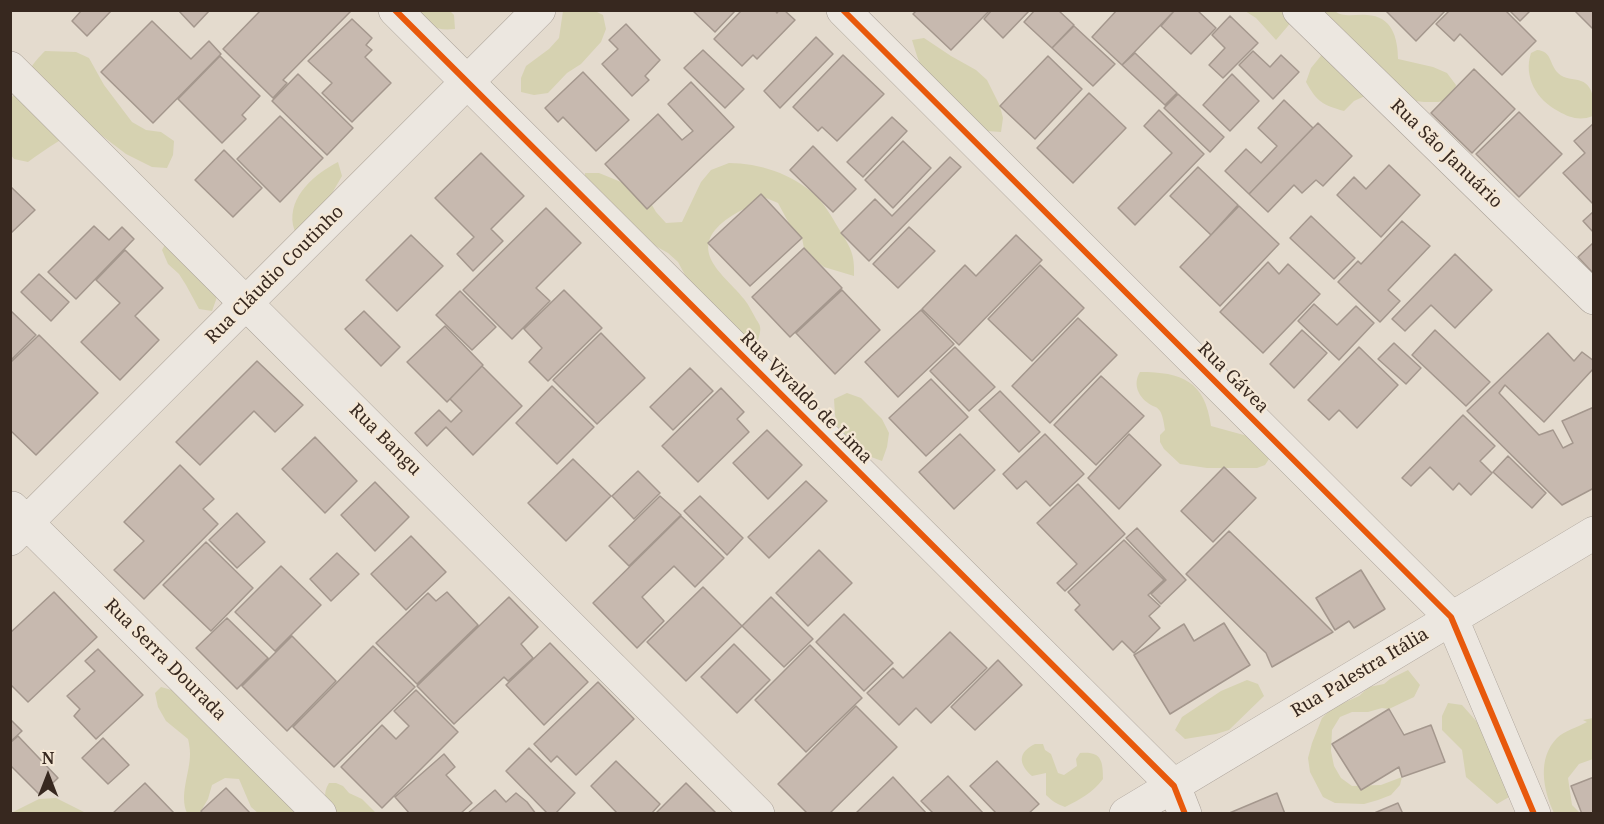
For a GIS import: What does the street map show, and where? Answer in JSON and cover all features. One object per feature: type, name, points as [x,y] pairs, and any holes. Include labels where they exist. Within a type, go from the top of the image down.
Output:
[{"type":"street","name":"Rua Vivaldo de Lima","points":[[395,10],[1180,800]]},
{"type":"street","name":"Rua Cláudio Coutinho","points":[[16,523],[247,302],[539,10]]},
{"type":"street","name":"Rua Gávea","points":[[843,10],[1451,617],[1534,813]]},
{"type":"street","name":"Rua São Januário","points":[[1299,10],[1593,298]]},
{"type":"street","name":"Rua Bangu","points":[[10,68],[758,813]]},
{"type":"street","name":"Rua Serra Dourada","points":[[16,523],[320,813]]},
{"type":"street","name":"Rua Palestra Itália","points":[[1126,813],[1180,800],[1451,617],[1593,533]]},
{"type":"shaded area","points":[[415,11],[450,11],[454,15],[455,29],[437,28]]},
{"type":"shaded area","points":[[563,11],[595,11],[603,15],[606,29],[601,42],[581,64],[567,73],[548,93],[534,95],[521,92],[521,78],[526,66],[549,49],[559,38]]},
{"type":"shaded area","points":[[1245,11],[1292,11],[1293,20],[1276,40],[1256,18]]},
{"type":"shaded area","points":[[1303,11],[1335,11],[1350,15],[1376,16],[1382,19],[1395,36],[1398,59],[1433,67],[1447,73],[1456,85],[1452,99],[1424,102],[1367,95],[1354,101],[1344,111],[1326,104],[1317,98],[1306,82],[1311,68],[1327,45]]},
{"type":"shaded area","points":[[924,38],[976,70],[987,80],[1000,106],[1003,118],[1001,132],[987,131],[923,72],[912,40]]},
{"type":"shaded area","points":[[1537,50],[1548,55],[1561,75],[1586,83],[1593,96],[1593,116],[1575,118],[1567,115],[1550,106],[1538,94],[1530,79],[1529,71],[1531,53]]},
{"type":"shaded area","points":[[45,51],[76,52],[89,58],[104,85],[132,122],[146,130],[161,132],[174,141],[173,155],[167,168],[152,167],[126,154],[88,125],[57,142],[28,162],[14,159],[11,155],[10,98],[24,89],[31,68]]},
{"type":"shaded area","points":[[338,162],[342,176],[327,202],[298,239],[293,225],[293,214],[299,195],[312,180]]},
{"type":"shaded area","points":[[729,163],[752,165],[774,171],[805,187],[818,198],[831,215],[849,246],[854,261],[854,276],[824,267],[804,248],[802,238],[792,229],[778,203],[766,198],[726,220],[715,230],[709,240],[708,250],[716,268],[746,301],[759,324],[758,340],[744,338],[692,288],[678,262],[652,244],[585,182],[585,173],[599,173],[626,184],[649,200],[666,223],[682,222],[701,182],[711,170]]},
{"type":"shaded area","points":[[169,238],[217,297],[212,311],[199,309],[179,274],[168,264],[162,250]]},
{"type":"shaded area","points":[[1140,372],[1168,374],[1189,382],[1203,399],[1211,426],[1251,437],[1269,452],[1269,459],[1265,465],[1257,468],[1207,468],[1180,464],[1160,442],[1160,435],[1165,430],[1163,418],[1158,408],[1147,402],[1138,391],[1137,382]]},
{"type":"shaded area","points":[[847,393],[861,398],[882,419],[889,433],[882,461],[855,451],[838,429],[834,399]]},
{"type":"shaded area","points":[[1408,670],[1420,685],[1414,697],[1389,709],[1352,712],[1340,717],[1332,730],[1331,751],[1334,766],[1341,778],[1352,786],[1381,785],[1402,777],[1400,785],[1391,795],[1364,804],[1335,803],[1323,797],[1310,772],[1308,758],[1322,718],[1332,708],[1359,696],[1369,687],[1384,684]]},
{"type":"shaded area","points":[[1247,680],[1258,684],[1264,696],[1229,730],[1185,739],[1175,730],[1182,717],[1221,691]]},
{"type":"shaded area","points":[[161,687],[175,691],[270,777],[294,813],[258,813],[251,807],[239,779],[225,778],[212,785],[202,813],[187,813],[184,799],[190,761],[189,742],[166,721],[158,707],[155,693]]},
{"type":"shaded area","points":[[1448,703],[1462,705],[1493,740],[1509,781],[1509,797],[1497,804],[1466,777],[1462,750],[1442,730],[1442,716]]},
{"type":"shaded area","points":[[1593,718],[1593,759],[1579,764],[1568,778],[1572,805],[1580,813],[1554,813],[1545,784],[1544,764],[1547,755],[1557,738],[1587,722],[1583,720]]},
{"type":"shaded area","points":[[1035,744],[1043,744],[1045,750],[1051,754],[1058,773],[1064,775],[1077,766],[1076,759],[1080,753],[1097,755],[1101,762],[1103,779],[1090,792],[1065,807],[1053,801],[1046,795],[1046,773],[1032,776],[1022,763],[1025,751]]},
{"type":"shaded area","points":[[329,783],[343,786],[349,793],[362,799],[376,813],[329,813],[325,794]]},
{"type":"shaded area","points":[[56,798],[86,813],[11,813],[39,799]]},
{"type":"building","points":[[82,10],[112,10],[87,36],[72,21]]},
{"type":"building","points":[[178,10],[210,10],[194,27]]},
{"type":"building","points":[[261,10],[351,11],[283,80],[287,83],[273,98],[223,49]]},
{"type":"building","points":[[692,10],[736,10],[715,32]]},
{"type":"building","points":[[742,10],[775,10],[777,13],[779,10],[784,10],[795,20],[757,59],[753,55],[742,66],[714,39]]},
{"type":"building","points":[[917,10],[990,10],[951,50],[913,14]]},
{"type":"building","points":[[992,10],[1030,10],[1003,38],[984,19]]},
{"type":"building","points":[[1035,10],[1058,10],[1074,25],[1052,48],[1024,22]]},
{"type":"building","points":[[1117,10],[1175,10],[1122,65],[1092,37]]},
{"type":"building","points":[[1175,10],[1197,10],[1216,28],[1191,54],[1161,26]]},
{"type":"building","points":[[1385,10],[1446,10],[1416,41]]},
{"type":"building","points":[[1450,10],[1505,10],[1536,41],[1502,75],[1460,34],[1454,41],[1436,24]]},
{"type":"building","points":[[1509,10],[1531,10],[1520,21]]},
{"type":"building","points":[[1574,10],[1594,10],[1594,30]]},
{"type":"building","points":[[1230,16],[1258,43],[1223,78],[1209,65],[1225,48],[1212,35]]},
{"type":"building","points":[[352,19],[372,38],[366,45],[372,50],[365,57],[391,83],[352,122],[322,93],[332,83],[308,61]]},
{"type":"building","points":[[152,21],[191,59],[209,41],[221,54],[153,123],[101,72]]},
{"type":"building","points":[[626,24],[660,60],[645,76],[649,80],[632,96],[602,64],[618,49],[609,40]]},
{"type":"building","points":[[1074,26],[1115,64],[1093,86],[1052,48]]},
{"type":"building","points":[[816,37],[833,54],[780,108],[764,91]]},
{"type":"building","points":[[703,50],[744,89],[725,108],[684,68]]},
{"type":"building","points":[[1253,51],[1270,67],[1281,55],[1299,72],[1273,99],[1239,65]]},
{"type":"building","points":[[1135,53],[1177,93],[1165,105],[1122,65]]},
{"type":"building","points":[[843,55],[884,94],[837,141],[822,127],[818,131],[793,107]]},
{"type":"building","points":[[220,56],[260,96],[242,115],[246,119],[222,143],[178,99]]},
{"type":"building","points":[[1048,56],[1082,89],[1035,139],[1000,106]]},
{"type":"building","points":[[1474,69],[1515,109],[1472,153],[1431,113]]},
{"type":"building","points":[[583,72],[629,120],[596,151],[563,117],[558,122],[545,108]]},
{"type":"building","points":[[298,74],[353,128],[327,155],[272,101]]},
{"type":"building","points":[[1232,74],[1259,101],[1230,131],[1203,105]]},
{"type":"building","points":[[691,82],[734,127],[647,209],[605,164],[658,114],[682,140],[693,131],[668,104]]},
{"type":"building","points":[[1089,93],[1126,128],[1073,183],[1037,148]]},
{"type":"building","points":[[1178,94],[1224,137],[1210,152],[1164,108]]},
{"type":"building","points":[[1284,100],[1313,128],[1249,194],[1225,171],[1246,149],[1261,163],[1277,146],[1258,128]]},
{"type":"building","points":[[1159,110],[1204,154],[1135,225],[1118,208],[1172,153],[1144,126]]},
{"type":"building","points":[[1519,112],[1562,154],[1519,197],[1476,154]]},
{"type":"building","points":[[280,116],[323,158],[280,202],[237,159]]},
{"type":"building","points":[[892,117],[907,131],[863,177],[847,162]]},
{"type":"building","points":[[1318,123],[1352,156],[1323,186],[1316,180],[1302,193],[1294,185],[1268,212],[1249,194]]},
{"type":"building","points":[[1594,123],[1594,205],[1563,173],[1585,153],[1574,141]]},
{"type":"building","points":[[903,141],[931,168],[893,208],[865,180]]},
{"type":"building","points":[[813,146],[856,189],[833,212],[790,170]]},
{"type":"building","points":[[224,150],[262,188],[233,217],[195,180]]},
{"type":"building","points":[[481,153],[524,196],[491,229],[503,241],[473,271],[457,254],[474,237],[435,198]]},
{"type":"building","points":[[950,157],[961,167],[869,261],[841,233],[875,199],[892,216]]},
{"type":"building","points":[[1389,165],[1420,195],[1381,237],[1337,195],[1354,177],[1366,189]]},
{"type":"building","points":[[1198,167],[1238,205],[1211,235],[1170,196]]},
{"type":"building","points":[[10,186],[35,210],[10,234]]},
{"type":"building","points":[[761,194],[802,238],[750,286],[708,243]]},
{"type":"building","points":[[1239,206],[1279,244],[1220,306],[1180,267]]},
{"type":"building","points":[[546,208],[581,243],[536,288],[550,301],[512,339],[463,290]]},
{"type":"building","points":[[1594,211],[1594,233],[1583,221]]},
{"type":"building","points":[[1311,216],[1355,258],[1334,279],[1290,238]]},
{"type":"building","points":[[1402,221],[1430,246],[1388,290],[1400,301],[1380,322],[1338,282],[1358,261],[1361,264]]},
{"type":"building","points":[[94,226],[109,240],[122,227],[134,239],[76,299],[48,272]]},
{"type":"building","points":[[909,227],[935,251],[898,288],[873,264]]},
{"type":"building","points":[[411,235],[443,266],[397,311],[366,280]]},
{"type":"building","points":[[1016,235],[1042,260],[959,345],[922,309],[965,265],[976,276]]},
{"type":"building","points":[[1594,242],[1594,274],[1578,257]]},
{"type":"building","points":[[804,248],[842,288],[790,337],[752,297]]},
{"type":"building","points":[[125,250],[163,288],[135,316],[159,340],[120,380],[81,342],[120,303],[96,280]]},
{"type":"building","points":[[1455,254],[1492,290],[1455,328],[1431,305],[1405,331],[1392,319]]},
{"type":"building","points":[[1268,262],[1279,274],[1288,264],[1320,294],[1263,353],[1220,312]]},
{"type":"building","points":[[1040,265],[1084,308],[1032,361],[988,319]]},
{"type":"building","points":[[39,274],[69,302],[51,321],[21,292]]},
{"type":"building","points":[[564,290],[602,328],[548,381],[529,362],[542,348],[524,329]]},
{"type":"building","points":[[842,290],[880,330],[835,374],[796,333]]},
{"type":"building","points":[[460,291],[496,327],[472,350],[436,315]]},
{"type":"building","points":[[1314,304],[1337,325],[1356,306],[1374,323],[1339,360],[1298,321]]},
{"type":"building","points":[[10,310],[36,335],[10,361]]},
{"type":"building","points":[[921,310],[954,344],[898,397],[865,362]]},
{"type":"building","points":[[364,311],[400,347],[381,366],[345,329]]},
{"type":"building","points":[[1078,318],[1117,355],[1050,423],[1012,386]]},
{"type":"building","points":[[445,326],[483,365],[447,402],[407,362]]},
{"type":"building","points":[[1302,330],[1327,353],[1294,388],[1270,364]]},
{"type":"building","points":[[1435,330],[1490,382],[1466,406],[1412,355]]},
{"type":"building","points":[[601,333],[645,378],[597,424],[553,380]]},
{"type":"building","points":[[1548,333],[1574,361],[1582,352],[1594,361],[1594,368],[1544,422],[1505,385],[1499,393],[1539,435],[1553,430],[1563,448],[1573,443],[1562,421],[1594,407],[1594,488],[1562,505],[1467,411]]},
{"type":"building","points":[[39,335],[98,393],[36,455],[10,430],[10,363]]},
{"type":"building","points":[[1394,343],[1421,368],[1406,384],[1378,359]]},
{"type":"building","points":[[955,347],[995,387],[969,411],[930,371]]},
{"type":"building","points":[[1359,347],[1398,385],[1357,428],[1339,410],[1329,420],[1308,400]]},
{"type":"building","points":[[257,361],[303,405],[275,432],[254,411],[200,465],[176,442]]},
{"type":"building","points":[[482,366],[522,406],[473,455],[446,427],[427,446],[415,433],[439,410],[451,422],[462,411],[450,399]]},
{"type":"building","points":[[690,368],[713,391],[673,430],[650,407]]},
{"type":"building","points":[[1101,376],[1144,416],[1096,465],[1054,425]]},
{"type":"building","points":[[931,379],[968,417],[926,456],[889,418]]},
{"type":"building","points":[[552,386],[594,427],[557,464],[516,423]]},
{"type":"building","points":[[721,388],[744,412],[737,419],[749,432],[698,482],[662,446]]},
{"type":"building","points":[[1000,391],[1040,432],[1019,452],[979,410]]},
{"type":"building","points":[[1463,415],[1495,446],[1480,461],[1492,473],[1471,495],[1459,483],[1453,490],[1430,467],[1411,486],[1402,478]]},
{"type":"building","points":[[767,430],[802,465],[768,499],[733,463]]},
{"type":"building","points":[[960,434],[995,470],[954,509],[919,472]]},
{"type":"building","points":[[1045,434],[1084,474],[1050,506],[1026,481],[1017,489],[1003,474]]},
{"type":"building","points":[[1129,434],[1161,465],[1119,509],[1088,478]]},
{"type":"building","points":[[315,437],[357,481],[325,513],[282,469]]},
{"type":"building","points":[[1508,456],[1546,493],[1532,508],[1493,472]]},
{"type":"building","points":[[573,459],[611,496],[566,541],[528,503]]},
{"type":"building","points":[[180,465],[214,499],[203,509],[218,524],[144,599],[114,570],[144,541],[124,522]]},
{"type":"building","points":[[1224,467],[1256,498],[1213,542],[1181,511]]},
{"type":"building","points":[[638,471],[660,493],[634,519],[612,496]]},
{"type":"building","points":[[806,481],[827,501],[769,558],[748,537]]},
{"type":"building","points":[[375,482],[409,517],[375,551],[341,515]]},
{"type":"building","points":[[1078,484],[1125,534],[1065,591],[1057,583],[1077,564],[1037,523]]},
{"type":"building","points":[[660,496],[681,515],[629,566],[609,546]]},
{"type":"building","points":[[700,496],[743,538],[727,555],[684,511]]},
{"type":"building","points":[[237,513],[265,542],[237,568],[209,540]]},
{"type":"building","points":[[681,516],[724,558],[695,587],[674,566],[642,597],[664,621],[637,648],[593,603]]},
{"type":"building","points":[[1137,528],[1186,580],[1161,604],[1151,594],[1166,580],[1126,538]]},
{"type":"building","points":[[1229,531],[1333,632],[1272,667],[1266,653],[1186,574]]},
{"type":"building","points":[[411,536],[446,572],[406,610],[371,574]]},
{"type":"building","points":[[1124,540],[1164,580],[1148,595],[1160,606],[1149,616],[1160,628],[1134,653],[1122,641],[1113,650],[1075,610],[1080,605],[1068,592]]},
{"type":"building","points":[[206,542],[253,588],[211,631],[163,585]]},
{"type":"building","points":[[819,550],[852,583],[808,626],[776,593]]},
{"type":"building","points":[[337,553],[359,574],[331,601],[310,579]]},
{"type":"building","points":[[281,566],[321,605],[275,651],[235,612]]},
{"type":"building","points":[[1361,570],[1385,609],[1354,628],[1349,621],[1335,630],[1316,598]]},
{"type":"building","points":[[703,587],[742,626],[686,681],[647,642]]},
{"type":"building","points":[[54,592],[97,637],[28,702],[10,684],[10,633]]},
{"type":"building","points":[[447,592],[478,625],[417,684],[376,643],[428,593],[436,601]]},
{"type":"building","points":[[509,597],[538,627],[521,644],[533,658],[508,681],[504,677],[454,724],[417,686]]},
{"type":"building","points":[[771,597],[813,639],[784,667],[742,626]]},
{"type":"building","points":[[844,614],[893,663],[864,691],[816,642]]},
{"type":"building","points":[[227,618],[268,658],[237,689],[196,648]]},
{"type":"building","points":[[1224,623],[1250,665],[1170,714],[1134,655],[1184,624],[1194,641]]},
{"type":"building","points":[[950,632],[987,668],[931,723],[916,708],[899,725],[867,693],[893,668],[903,678]]},
{"type":"building","points":[[292,636],[336,681],[287,731],[242,686]]},
{"type":"building","points":[[550,643],[588,682],[544,725],[506,685]]},
{"type":"building","points":[[734,644],[770,680],[737,713],[701,677]]},
{"type":"building","points":[[810,645],[862,698],[806,752],[755,700]]},
{"type":"building","points":[[373,646],[415,687],[334,767],[293,727]]},
{"type":"building","points":[[98,649],[143,695],[96,739],[74,716],[80,709],[67,696],[95,671],[85,661]]},
{"type":"building","points":[[998,660],[1022,685],[975,730],[951,707]]},
{"type":"building","points":[[598,682],[634,719],[576,775],[557,756],[551,762],[534,744]]},
{"type":"building","points":[[416,690],[458,732],[382,808],[341,767],[382,725],[396,739],[409,726],[394,711]]},
{"type":"building","points":[[856,706],[897,747],[829,814],[808,814],[778,784]]},
{"type":"building","points":[[1389,709],[1404,735],[1431,725],[1445,762],[1402,777],[1399,767],[1361,790],[1332,744]]},
{"type":"building","points":[[10,719],[22,731],[10,742]]},
{"type":"building","points":[[18,736],[58,778],[40,795],[10,765],[10,743]]},
{"type":"building","points":[[103,738],[129,765],[108,784],[82,758]]},
{"type":"building","points":[[529,748],[575,793],[555,814],[548,814],[506,771]]},
{"type":"building","points":[[444,754],[455,767],[446,775],[472,803],[460,814],[410,814],[395,797]]},
{"type":"building","points":[[616,761],[660,804],[651,814],[618,814],[591,786]]},
{"type":"building","points":[[997,761],[1039,804],[1028,814],[997,814],[970,786]]},
{"type":"building","points":[[948,776],[984,814],[934,814],[921,801]]},
{"type":"building","points":[[893,777],[927,814],[855,814]]},
{"type":"building","points":[[1594,777],[1594,814],[1582,814],[1571,786]]},
{"type":"building","points":[[145,783],[175,814],[112,814]]},
{"type":"building","points":[[686,783],[717,814],[655,814]]},
{"type":"building","points":[[226,788],[251,814],[203,814],[201,811]]},
{"type":"building","points":[[495,790],[506,802],[516,793],[536,814],[467,814]]},
{"type":"building","points":[[1277,793],[1285,814],[1227,814]]},
{"type":"building","points":[[1398,803],[1403,814],[1372,814]]},
{"type":"cycle path","points":[[395,10],[1174,786],[1185,814]]},
{"type":"cycle path","points":[[843,10],[1451,617],[1534,814]]}]
